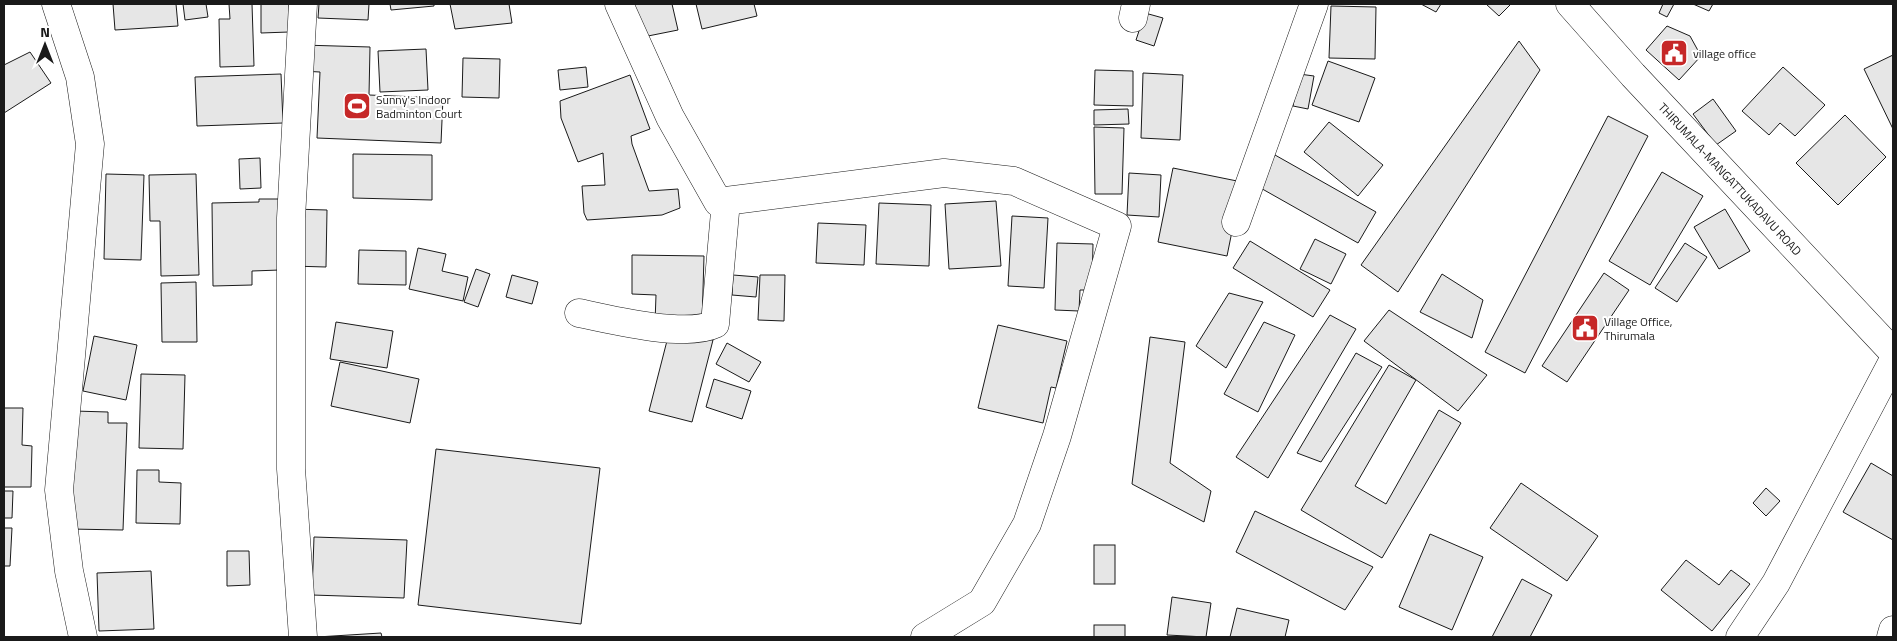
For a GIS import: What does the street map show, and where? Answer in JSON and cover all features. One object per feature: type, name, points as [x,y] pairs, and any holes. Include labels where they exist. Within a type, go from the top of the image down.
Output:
[{"type":"street","points":[[56,4],[80,77],[90,144],[59,490],[69,571],[83,637]]},
{"type":"street","points":[[303,4],[291,218],[291,469],[303,637]]},
{"type":"street","points":[[619,4],[670,117],[718,202],[944,173],[1014,181],[1117,226],[1056,436],[1027,524],[982,602],[925,637]]},
{"type":"street","points":[[1236,222],[1314,4]]},
{"type":"street","name":"THIRUMALA-MANGATTUKADAVU ROAD","points":[[1570,4],[1632,75],[1893,352]]},
{"type":"street","points":[[579,313],[640,325],[704,329],[715,324],[726,201]]},
{"type":"street","points":[[1740,637],[1776,583],[1893,361]]},
{"type":"street","points":[[1890,637],[1893,630]]},
{"type":"building","points":[[113,4],[176,4],[178,26],[115,30]]},
{"type":"building","points":[[183,4],[206,4],[208,17],[185,20]]},
{"type":"building","points":[[229,4],[252,4],[254,66],[220,67],[219,19],[230,19]]},
{"type":"building","points":[[261,4],[289,4],[289,32],[261,33]]},
{"type":"building","points":[[319,4],[369,4],[368,20],[318,18]]},
{"type":"building","points":[[390,4],[434,4],[434,6],[391,10]]},
{"type":"building","points":[[450,4],[509,4],[512,23],[455,29]]},
{"type":"building","points":[[630,4],[672,4],[678,30],[638,38]]},
{"type":"building","points":[[696,4],[754,4],[757,16],[702,29]]},
{"type":"building","points":[[1421,4],[1441,4],[1436,12]]},
{"type":"building","points":[[1486,4],[1511,4],[1499,16]]},
{"type":"building","points":[[1663,4],[1674,4],[1667,17],[1659,13]]},
{"type":"building","points":[[1693,4],[1713,4],[1709,11]]},
{"type":"building","points":[[1331,6],[1376,7],[1375,59],[1329,58]]},
{"type":"building","points":[[1145,13],[1163,18],[1154,46],[1136,40]]},
{"type":"building","name":"village office","points":[[1667,26],[1690,36],[1701,56],[1679,80],[1646,50]]},
{"type":"building","points":[[1519,41],[1540,70],[1398,292],[1361,265]]},
{"type":"building","points":[[302,45],[370,47],[369,95],[443,98],[441,143],[317,138],[320,72],[301,71]]},
{"type":"building","points":[[426,49],[428,90],[380,92],[378,51]]},
{"type":"building","points":[[30,52],[51,83],[4,113],[4,65]]},
{"type":"building","points":[[1893,55],[1893,129],[1864,69]]},
{"type":"building","points":[[463,58],[500,59],[499,98],[462,97]]},
{"type":"building","points":[[1328,61],[1375,78],[1359,122],[1312,105]]},
{"type":"building","points":[[586,67],[588,87],[560,90],[558,70]]},
{"type":"building","points":[[1783,67],[1825,105],[1795,136],[1780,123],[1769,135],[1742,111]]},
{"type":"building","points":[[1095,70],[1133,71],[1133,106],[1094,105]]},
{"type":"building","points":[[1143,73],[1183,75],[1180,140],[1141,138]]},
{"type":"building","points":[[281,74],[283,123],[197,126],[195,77]]},
{"type":"building","points":[[1299,74],[1314,76],[1308,109],[1293,106]]},
{"type":"building","points":[[630,75],[650,129],[631,136],[632,144],[649,191],[678,189],[680,208],[662,215],[587,220],[584,213],[582,186],[605,185],[603,153],[578,162],[561,118],[560,101]]},
{"type":"building","points":[[1713,99],[1736,131],[1716,145],[1693,114]]},
{"type":"building","points":[[1128,109],[1129,124],[1094,125],[1094,110]]},
{"type":"building","points":[[1845,115],[1886,157],[1838,205],[1796,163]]},
{"type":"building","points":[[1608,116],[1648,136],[1525,373],[1485,352]]},
{"type":"building","points":[[1329,122],[1383,165],[1358,196],[1304,152]]},
{"type":"building","points":[[1094,127],[1124,128],[1122,194],[1095,194]]},
{"type":"building","points":[[353,154],[432,155],[432,200],[353,198]]},
{"type":"building","points":[[1275,155],[1376,212],[1358,243],[1257,186]]},
{"type":"building","points":[[260,158],[261,188],[240,189],[239,159]]},
{"type":"building","points":[[1173,168],[1242,182],[1227,256],[1158,242]]},
{"type":"building","points":[[1662,172],[1703,196],[1650,285],[1609,261]]},
{"type":"building","points":[[1129,173],[1161,175],[1159,217],[1127,215]]},
{"type":"building","points":[[106,174],[144,175],[141,260],[104,259]]},
{"type":"building","points":[[196,174],[199,275],[161,276],[160,221],[150,221],[149,175]]},
{"type":"building","points":[[259,199],[279,199],[280,270],[252,271],[252,285],[213,286],[212,203],[259,202]]},
{"type":"building","points":[[996,201],[1001,266],[949,269],[945,204]]},
{"type":"building","points":[[879,203],[931,205],[929,266],[876,264]]},
{"type":"building","points":[[292,209],[327,210],[326,267],[291,266]]},
{"type":"building","points":[[1725,209],[1750,251],[1719,269],[1694,227]]},
{"type":"building","points":[[1012,216],[1048,218],[1044,288],[1008,286]]},
{"type":"building","points":[[818,223],[866,225],[864,265],[816,263]]},
{"type":"building","points":[[1315,239],[1346,254],[1331,284],[1300,269]]},
{"type":"building","points":[[1250,241],[1330,290],[1313,317],[1233,268]]},
{"type":"building","points":[[1057,243],[1093,244],[1092,290],[1080,290],[1079,311],[1055,310]]},
{"type":"building","points":[[1685,243],[1707,257],[1677,302],[1655,288]]},
{"type":"building","points":[[418,248],[446,254],[442,271],[468,277],[463,301],[409,289]]},
{"type":"building","points":[[359,250],[406,251],[406,285],[358,284]]},
{"type":"building","points":[[632,255],[704,256],[702,324],[655,323],[656,295],[632,294]]},
{"type":"building","points":[[476,269],[490,274],[478,307],[464,302]]},
{"type":"building","name":"Village Office, Thirumala","points":[[1604,273],[1629,290],[1567,382],[1542,366]]},
{"type":"building","points":[[1442,274],[1483,300],[1472,338],[1420,312]]},
{"type":"building","points":[[512,275],[538,282],[532,304],[506,297]]},
{"type":"building","points":[[733,275],[758,277],[756,297],[732,295]]},
{"type":"building","points":[[760,275],[785,275],[784,321],[758,320]]},
{"type":"building","points":[[196,282],[197,342],[162,342],[161,283]]},
{"type":"building","points":[[1229,293],[1263,302],[1226,368],[1196,346]]},
{"type":"building","points":[[1389,310],[1487,375],[1458,411],[1364,341]]},
{"type":"building","points":[[1330,315],[1356,329],[1268,478],[1236,457]]},
{"type":"building","points":[[336,322],[393,331],[387,368],[330,359]]},
{"type":"building","points":[[1264,322],[1295,335],[1258,412],[1224,394]]},
{"type":"building","points":[[998,325],[1067,341],[1056,388],[1051,387],[1043,423],[978,408]]},
{"type":"building","points":[[670,329],[713,340],[692,422],[649,411]]},
{"type":"building","points":[[94,336],[137,345],[126,400],[83,391]]},
{"type":"building","points":[[1150,337],[1185,342],[1170,463],[1211,491],[1204,522],[1132,484]]},
{"type":"building","points":[[727,343],[761,362],[749,382],[716,364]]},
{"type":"building","points":[[1356,353],[1382,367],[1321,462],[1297,453]]},
{"type":"building","points":[[340,362],[419,379],[410,423],[331,406]]},
{"type":"building","points":[[1389,365],[1416,380],[1355,486],[1386,504],[1439,410],[1461,423],[1382,558],[1301,510]]},
{"type":"building","points":[[141,374],[185,375],[183,449],[139,448]]},
{"type":"building","points":[[714,379],[751,391],[742,419],[706,407]]},
{"type":"building","points":[[4,408],[23,408],[22,445],[32,446],[31,487],[4,487]]},
{"type":"building","points":[[74,411],[108,412],[108,423],[127,423],[123,530],[70,529]]},
{"type":"building","points":[[436,449],[600,468],[581,624],[418,605]]},
{"type":"building","points":[[1871,463],[1893,476],[1893,540],[1843,512]]},
{"type":"building","points":[[137,470],[159,470],[159,482],[181,483],[180,524],[136,523]]},
{"type":"building","points":[[1521,483],[1598,536],[1567,581],[1490,528]]},
{"type":"building","points":[[1766,488],[1780,501],[1766,516],[1753,503]]},
{"type":"building","points":[[4,491],[13,491],[12,518],[4,518]]},
{"type":"building","points":[[1255,511],[1373,567],[1345,610],[1236,552]]},
{"type":"building","points":[[4,528],[12,528],[10,566],[4,566]]},
{"type":"building","points":[[1430,534],[1483,557],[1452,630],[1399,607]]},
{"type":"building","points":[[314,537],[407,540],[404,598],[312,595]]},
{"type":"building","points":[[1094,545],[1115,545],[1115,584],[1094,584]]},
{"type":"building","points":[[227,551],[249,551],[250,585],[227,586]]},
{"type":"building","points":[[1686,560],[1719,585],[1731,570],[1750,584],[1712,631],[1661,590]]},
{"type":"building","points":[[151,571],[154,629],[99,631],[97,573]]},
{"type":"building","points":[[1522,579],[1552,595],[1530,637],[1492,637]]},
{"type":"building","points":[[1172,597],[1211,603],[1206,637],[1167,635]]},
{"type":"building","points":[[1237,608],[1289,620],[1285,637],[1230,637]]},
{"type":"building","points":[[1094,625],[1125,625],[1125,637],[1094,637]]},
{"type":"building","points":[[381,633],[382,637],[317,637]]},
{"type":"place","name":"village office","points":[[1674,53]]},
{"type":"place","name":"Sunny's Indoor Badminton Court","points":[[357,106]]},
{"type":"place","name":"Village Office, Thirumala","points":[[1585,328]]}]
